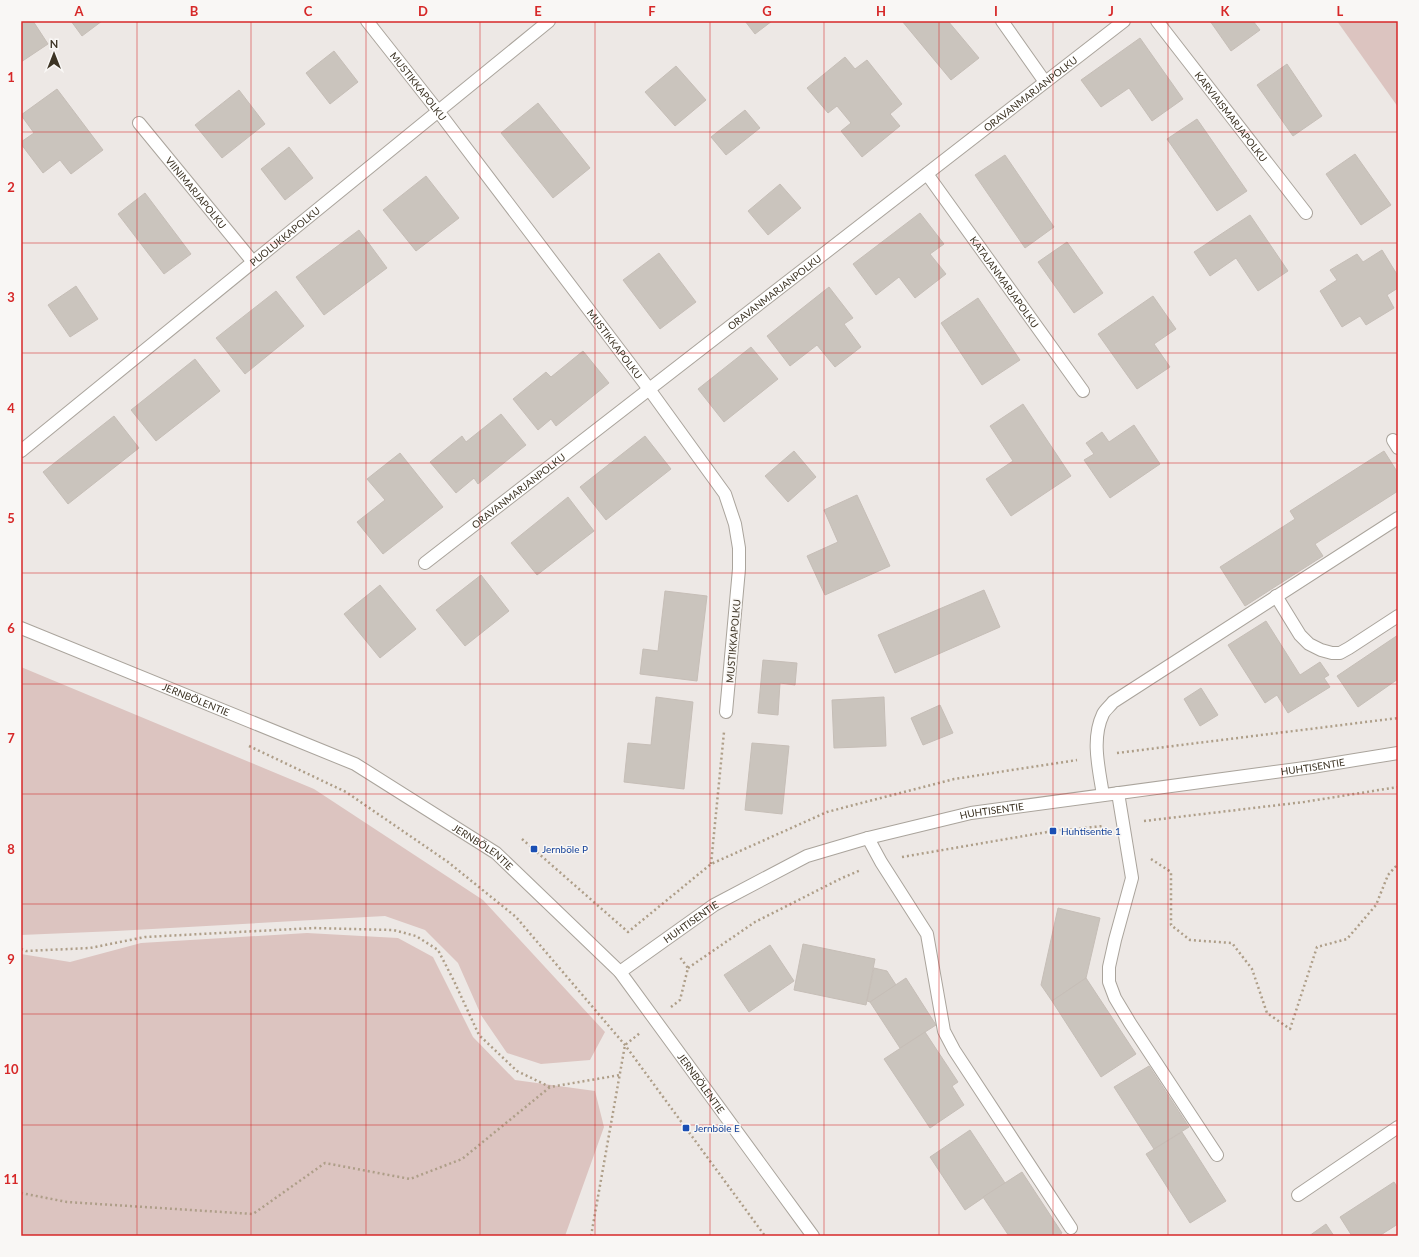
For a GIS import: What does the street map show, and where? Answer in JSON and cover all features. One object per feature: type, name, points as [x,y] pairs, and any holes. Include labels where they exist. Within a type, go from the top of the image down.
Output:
[{"type":"street","name":"MUSTIKKAPOLKU","points":[[367,21],[438,111],[649,389],[725,494],[734,518],[739,548],[739,569],[726,712]]},
{"type":"street","name":"PUOLUKKAPOLKU","points":[[21,451],[549,21]]},
{"type":"street","points":[[1002,21],[1046,82]]},
{"type":"street","name":"ORAVANMARJANPOLKU","points":[[425,563],[1124,21]]},
{"type":"street","name":"KARVIAISMARJAPOLKU","points":[[1157,21],[1306,213]]},
{"type":"street","name":"VIINIMARJAPOLKU","points":[[139,123],[253,262]]},
{"type":"street","name":"KATAJANMARJAPOLKU","points":[[927,174],[1083,391]]},
{"type":"street","points":[[1103,795],[1097,740],[1103,714],[1113,702],[1398,518]]},
{"type":"street","points":[[1276,596],[1300,635],[1309,644],[1321,650],[1332,653],[1340,653],[1350,648],[1398,616]]},
{"type":"street","name":"JERNBÖLENTIE","points":[[21,628],[355,764],[496,853],[620,972],[813,1236]]},
{"type":"street","name":"HUHTISENTIE","points":[[620,972],[714,906],[807,856],[868,838],[971,813],[1312,767],[1398,753]]},
{"type":"street","points":[[1118,793],[1132,878],[1109,966],[1109,982],[1115,998],[1130,1023],[1217,1155]]},
{"type":"street","points":[[868,838],[881,862],[927,934],[944,1031],[954,1050],[1071,1228]]},
{"type":"street","points":[[1298,1195],[1398,1127]]},
{"type":"path","points":[[711,864],[726,712]]},
{"type":"path","points":[[248,746],[346,792],[448,862],[516,917],[625,1045],[765,1236]]},
{"type":"path","points":[[592,1236],[625,1045],[680,1000],[688,968],[755,922],[842,878],[881,862],[917,854],[1053,830],[1122,824],[1304,802],[1398,787]]},
{"type":"path","points":[[1126,842],[1171,872],[1171,925],[1190,940],[1232,942],[1252,969],[1267,1013],[1290,1028],[1317,947],[1347,939],[1376,906],[1388,875],[1398,864]]},
{"type":"path","points":[[21,950],[90,948],[145,937],[314,928],[393,930],[416,936],[438,950],[479,1035],[516,1071],[550,1087]]},
{"type":"path","points":[[666,939],[688,968]]},
{"type":"path","points":[[21,1193],[67,1202],[253,1214],[325,1163],[410,1179],[462,1159],[550,1087],[620,1075]]},
{"type":"shaded area","points":[[1337,21],[1398,21],[1398,107]]},
{"type":"shaded area","points":[[21,667],[314,789],[483,900],[605,1032],[590,1060],[541,1064],[507,1053],[481,1015],[458,963],[425,930],[385,916],[21,935]]},
{"type":"shaded area","points":[[307,933],[398,938],[433,957],[473,1037],[515,1080],[595,1091],[604,1127],[565,1236],[21,1236],[21,954],[70,962],[141,943]]},
{"type":"building","points":[[21,21],[33,21],[48,44],[21,62]]},
{"type":"building","points":[[71,21],[102,21],[82,36]]},
{"type":"building","points":[[745,21],[772,21],[755,34]]},
{"type":"building","points":[[902,21],[948,21],[979,58],[951,80]]},
{"type":"building","points":[[1210,21],[1253,21],[1260,30],[1231,51]]},
{"type":"building","points":[[1140,38],[1183,99],[1152,121],[1129,88],[1101,107],[1081,80]]},
{"type":"building","points":[[334,51],[358,82],[330,104],[306,73]]},
{"type":"building","points":[[845,57],[855,69],[867,60],[902,104],[890,114],[900,126],[862,157],[841,131],[851,123],[837,106],[828,113],[807,88]]},
{"type":"building","points":[[1287,64],[1322,116],[1293,136],[1257,85]]},
{"type":"building","points":[[676,66],[706,100],[675,126],[645,92]]},
{"type":"building","points":[[57,89],[103,150],[71,174],[60,160],[43,173],[21,144],[21,142],[34,133],[21,115]]},
{"type":"building","points":[[239,90],[265,124],[222,158],[195,125]]},
{"type":"building","points":[[538,103],[590,168],[553,198],[501,133]]},
{"type":"building","points":[[745,110],[760,128],[726,155],[711,137]]},
{"type":"building","points":[[1197,119],[1247,191],[1217,211],[1167,139]]},
{"type":"building","points":[[289,147],[313,178],[285,200],[261,169]]},
{"type":"building","points":[[1355,154],[1391,205],[1361,225],[1326,174]]},
{"type":"building","points":[[1005,155],[1054,227],[1025,248],[975,175]]},
{"type":"building","points":[[426,176],[459,218],[416,251],[383,210]]},
{"type":"building","points":[[780,184],[801,208],[768,235],[748,211]]},
{"type":"building","points":[[145,193],[191,254],[164,274],[118,214]]},
{"type":"building","points":[[920,213],[944,244],[930,254],[946,274],[915,298],[899,277],[876,295],[853,264]]},
{"type":"building","points":[[1250,215],[1288,271],[1258,291],[1236,258],[1210,276],[1194,252]]},
{"type":"building","points":[[359,230],[387,268],[324,315],[296,277]]},
{"type":"building","points":[[1067,242],[1103,293],[1074,313],[1038,262]]},
{"type":"building","points":[[1382,250],[1398,276],[1398,288],[1387,295],[1394,308],[1366,325],[1360,316],[1342,327],[1320,291],[1337,280],[1330,270],[1357,254],[1363,262]]},
{"type":"building","points":[[659,253],[696,302],[660,329],[623,280]]},
{"type":"building","points":[[76,286],[98,319],[70,337],[48,305]]},
{"type":"building","points":[[829,287],[853,318],[844,324],[861,347],[835,367],[817,345],[790,366],[767,336]]},
{"type":"building","points":[[276,291],[304,326],[245,374],[216,338]]},
{"type":"building","points":[[1153,296],[1176,329],[1154,344],[1170,367],[1137,389],[1098,334]]},
{"type":"building","points":[[978,298],[1020,360],[982,385],[941,323]]},
{"type":"building","points":[[751,347],[778,379],[724,422],[698,389]]},
{"type":"building","points":[[583,351],[609,383],[556,426],[551,419],[538,430],[513,399],[546,372],[551,377]]},
{"type":"building","points":[[195,359],[220,391],[156,441],[131,410]]},
{"type":"building","points":[[1023,404],[1071,476],[1011,516],[986,479],[1013,461],[990,426]]},
{"type":"building","points":[[501,414],[526,445],[478,484],[474,478],[456,493],[430,462],[462,436],[466,442]]},
{"type":"building","points":[[114,416],[139,448],[68,504],[43,472]]},
{"type":"building","points":[[1134,425],[1160,464],[1110,498],[1084,460],[1094,454],[1086,443],[1102,432],[1109,442]]},
{"type":"building","points":[[645,436],[671,469],[606,520],[580,487]]},
{"type":"building","points":[[794,451],[816,477],[788,502],[765,476]]},
{"type":"building","points":[[1384,451],[1398,473],[1398,491],[1315,544],[1323,556],[1245,606],[1220,567],[1295,519],[1290,511]]},
{"type":"building","points":[[400,453],[443,507],[383,554],[357,522],[385,500],[367,479]]},
{"type":"building","points":[[857,495],[890,566],[825,595],[807,556],[838,542],[824,510]]},
{"type":"building","points":[[568,497],[594,531],[537,575],[511,543]]},
{"type":"building","points":[[481,575],[509,611],[465,646],[436,610]]},
{"type":"building","points":[[380,585],[416,629],[380,658],[344,614]]},
{"type":"building","points":[[984,590],[1000,627],[895,673],[878,635]]},
{"type":"building","points":[[665,591],[707,596],[697,681],[640,674],[643,649],[658,651]]},
{"type":"building","points":[[1266,621],[1300,675],[1320,662],[1329,675],[1324,678],[1330,687],[1288,713],[1277,695],[1265,703],[1228,645]]},
{"type":"building","points":[[1398,635],[1398,679],[1358,707],[1337,676]]},
{"type":"building","points":[[763,660],[797,663],[795,685],[780,683],[778,715],[758,713]]},
{"type":"building","points":[[1201,688],[1218,715],[1200,726],[1184,699]]},
{"type":"building","points":[[656,697],[693,702],[684,789],[624,782],[628,743],[651,745]]},
{"type":"building","points":[[884,697],[886,746],[834,748],[832,700]]},
{"type":"building","points":[[940,705],[953,733],[923,745],[911,718]]},
{"type":"building","points":[[752,743],[789,746],[782,814],[745,810]]},
{"type":"building","points":[[1058,908],[1100,918],[1086,978],[1052,1001],[1041,985]]},
{"type":"building","points":[[803,944],[875,959],[866,1005],[794,990]]},
{"type":"building","points":[[770,945],[794,981],[749,1012],[724,975]]},
{"type":"building","points":[[874,968],[887,971],[896,985],[870,1002],[867,1001]]},
{"type":"building","points":[[906,978],[936,1025],[900,1048],[870,1002]]},
{"type":"building","points":[[1086,978],[1136,1054],[1101,1077],[1052,1001]]},
{"type":"building","points":[[925,1032],[958,1082],[952,1086],[964,1105],[930,1128],[884,1059]]},
{"type":"building","points":[[1149,1066],[1189,1127],[1154,1149],[1114,1087]]},
{"type":"building","points":[[970,1130],[1005,1183],[965,1210],[930,1157]]},
{"type":"building","points":[[1182,1132],[1226,1201],[1190,1223],[1146,1154]]},
{"type":"building","points":[[1022,1172],[1062,1233],[1058,1236],[1009,1236],[983,1197]]},
{"type":"building","points":[[1394,1182],[1398,1188],[1398,1224],[1379,1236],[1352,1236],[1340,1217]]},
{"type":"building","points":[[1326,1224],[1334,1236],[1309,1236]]},
{"type":"place","name":"Huhtisentie 1","points":[[1053,831]]},
{"type":"place","name":"Jernböle P","points":[[534,849]]},
{"type":"place","name":"Jernböle E","points":[[686,1128]]}]
